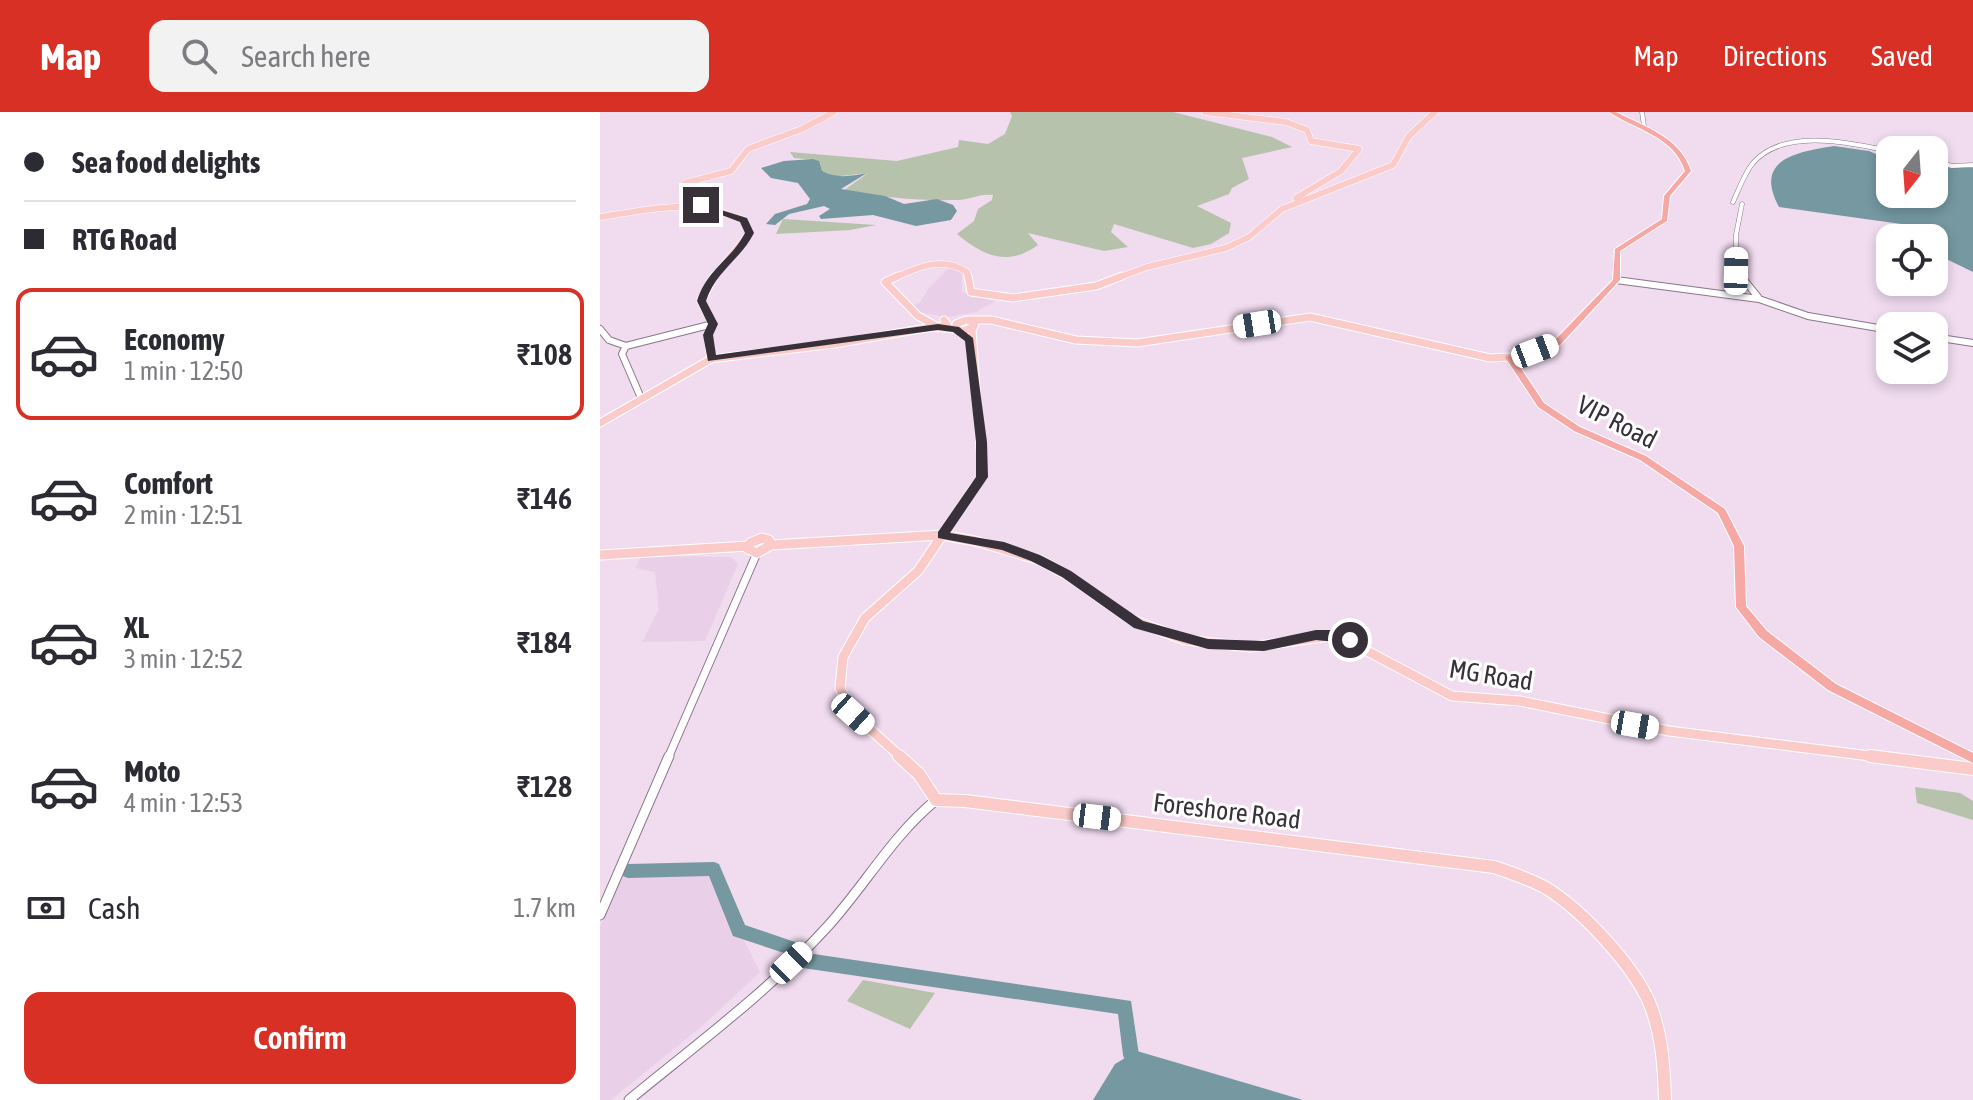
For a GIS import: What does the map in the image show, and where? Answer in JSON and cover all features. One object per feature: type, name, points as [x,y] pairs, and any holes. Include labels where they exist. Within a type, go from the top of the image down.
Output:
[{"type":"highway","points":[[1509,357],[1557,343],[1616,280],[1617,250],[1665,220],[1667,196],[1688,171],[1688,166],[1678,154],[1644,126],[1612,112]]},
{"type":"highway","name":"VIP Road","points":[[1509,357],[1541,405],[1577,429],[1643,458],[1722,511],[1739,546],[1741,607],[1763,634],[1832,687],[1973,758]]},
{"type":"main road","points":[[687,204],[685,183],[729,172],[738,165],[748,149],[802,129],[834,112]]},
{"type":"main road","points":[[1205,112],[1286,122],[1307,130],[1311,141],[1350,145],[1359,149],[1337,175],[1296,199],[1293,205]]},
{"type":"main road","points":[[1001,323],[957,330],[938,327],[916,313],[885,282],[940,263],[952,263],[967,272],[971,292],[1001,298],[1096,286],[1147,267],[1226,248],[1249,237],[1282,209],[1393,165],[1409,136],[1435,112]]},
{"type":"main road","points":[[600,217],[687,204],[721,210],[744,220],[749,233],[744,243],[707,283],[701,301],[713,324],[708,335],[711,359]]},
{"type":"main road","points":[[916,313],[944,320],[1001,323],[1076,340],[1137,343],[1310,317],[1490,358],[1509,357]]},
{"type":"main road","points":[[906,332],[944,320]]},
{"type":"main road","points":[[600,423],[711,359],[938,327],[947,324],[944,320]]},
{"type":"main road","points":[[936,800],[919,774],[853,714],[840,688],[843,657],[865,618],[918,571],[982,477],[970,340],[975,323],[965,321],[955,326],[970,340]]},
{"type":"main road","name":"MG Road","points":[[748,546],[762,538],[769,540],[771,545],[942,535],[1004,546],[1067,574],[1139,624],[1208,644],[1264,646],[1316,635],[1337,635],[1452,696],[1520,701],[1684,733],[1973,769]]},
{"type":"main road","points":[[600,555],[748,546],[750,551],[757,553],[771,545]]},
{"type":"main road","name":"Foreshore Road","points":[[936,800],[965,801],[1478,865],[1526,878],[1558,895],[1614,953],[1648,999],[1664,1056],[1665,1100]]},
{"type":"street","points":[[1642,112],[1644,126]]},
{"type":"street","points":[[1733,202],[1748,169],[1758,159],[1786,146],[1838,142],[1876,149]]},
{"type":"street","points":[[1948,162],[1973,165]]},
{"type":"street","points":[[1742,204],[1736,235],[1736,271],[1759,299]]},
{"type":"street","points":[[1616,280],[1759,299],[1808,316],[1876,328]]},
{"type":"street","points":[[600,329],[609,340],[626,346],[713,324]]},
{"type":"street","points":[[1948,339],[1973,343]]},
{"type":"street","points":[[626,346],[622,354],[641,398]]},
{"type":"street","points":[[600,915],[757,553]]},
{"type":"street","points":[[629,1100],[791,963],[846,906],[898,832],[936,800]]},
{"type":"shaded area","points":[[1010,112],[1173,112],[1272,137],[1292,147],[1242,158],[1249,179],[1232,188],[1229,194],[1197,206],[1231,223],[1229,233],[1211,244],[1193,248],[1114,224],[1111,232],[1128,247],[1104,251],[1028,233],[1038,245],[1027,252],[1006,257],[986,253],[957,234],[974,221],[978,209],[992,200],[993,195],[961,200],[928,200],[843,191],[868,173],[832,177],[817,170],[820,165],[817,160],[794,158],[790,152],[897,161],[958,147],[959,140],[988,144],[1005,134],[1012,116]]},
{"type":"shaded area","points":[[1834,146],[1876,154],[1876,208],[1948,208],[1948,165],[1973,168],[1973,272],[1948,260],[1948,224],[1901,224],[1779,207],[1772,191],[1771,178],[1775,168],[1793,155]]},
{"type":"shaded area","points":[[784,161],[819,161],[822,171],[833,175],[867,173],[841,189],[885,196],[904,204],[937,199],[953,205],[957,211],[951,220],[916,226],[873,215],[821,219],[819,216],[830,209],[824,206],[789,214],[775,225],[766,224],[775,214],[807,204],[810,199],[798,183],[771,178],[761,168]]},
{"type":"shaded area","points":[[783,219],[876,225],[850,230],[776,234]]},
{"type":"shaded area","points":[[951,266],[962,272],[962,292],[995,301],[976,312],[948,317],[923,313],[913,306]]},
{"type":"shaded area","points":[[641,556],[731,557],[738,564],[705,641],[642,642],[659,609],[655,572],[636,568]]},
{"type":"shaded area","points":[[1915,787],[1960,793],[1973,801],[1973,820],[1917,803]]},
{"type":"shaded area","points":[[710,873],[760,972],[701,1027],[611,1100],[600,1100],[600,927],[622,874]]},
{"type":"shaded area","points":[[863,980],[935,993],[910,1029],[847,1001]]},
{"type":"shaded area","points":[[1137,1051],[1303,1100],[1093,1100],[1115,1064]]},
{"type":"waterway","points":[[628,871],[714,869],[739,931],[789,947],[803,960],[1125,1007],[1131,1055]]},
{"type":"route","points":[[701,205],[744,220],[749,233],[744,243],[707,283],[701,301],[713,324],[708,335],[711,359],[835,344],[938,327],[956,329],[970,340],[982,477],[942,535],[1004,546],[1036,558],[1067,574],[1139,624],[1208,644],[1264,646],[1316,635],[1337,635],[1350,640]]}]
